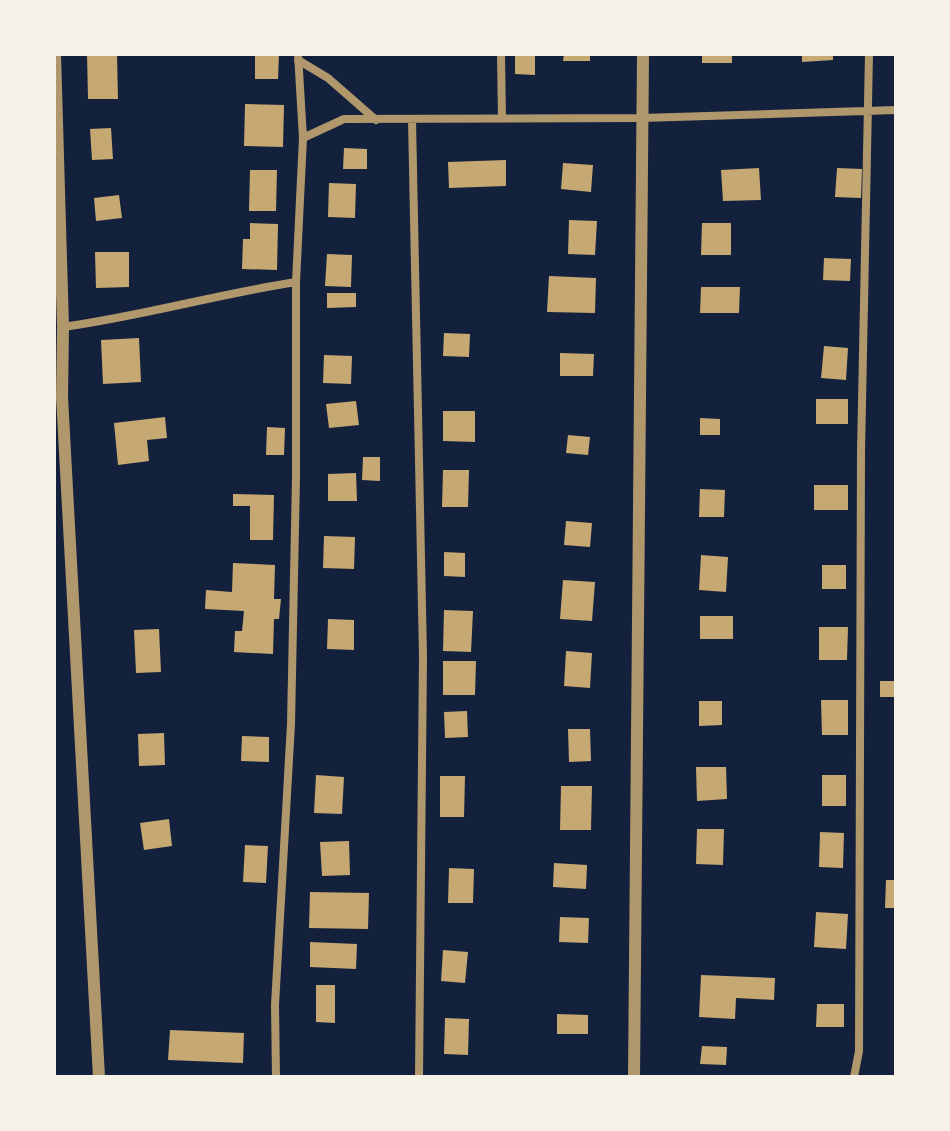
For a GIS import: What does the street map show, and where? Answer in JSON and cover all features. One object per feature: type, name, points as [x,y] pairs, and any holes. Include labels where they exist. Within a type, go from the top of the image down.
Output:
[{"type":"street","points":[[55,54],[63,327],[58,397],[99,1077]]},
{"type":"street","points":[[501,54],[502,119]]},
{"type":"street","points":[[634,1077],[643,54]]},
{"type":"street","points":[[854,1077],[859,1051],[861,452],[869,54]]},
{"type":"street","points":[[298,57],[328,78],[376,120]]},
{"type":"street","points":[[276,1077],[275,1005],[291,708],[296,478],[296,282],[303,138],[298,57]]},
{"type":"street","points":[[303,138],[344,119],[642,118],[896,110]]},
{"type":"street","points":[[412,120],[423,656],[419,1077]]},
{"type":"street","points":[[63,327],[296,282]]},
{"type":"building","points":[[87,54],[117,54],[118,99],[88,99]]},
{"type":"building","points":[[255,54],[279,54],[278,79],[255,79]]},
{"type":"building","points":[[515,54],[535,54],[535,75],[515,74]]},
{"type":"building","points":[[564,54],[590,54],[590,61],[563,61]]},
{"type":"building","points":[[702,54],[732,54],[732,63],[702,63]]},
{"type":"building","points":[[802,54],[833,54],[833,60],[802,62]]},
{"type":"building","points":[[245,104],[284,105],[283,147],[244,146]]},
{"type":"building","points":[[111,128],[113,159],[92,160],[90,129]]},
{"type":"building","points":[[344,148],[367,149],[367,169],[343,169]]},
{"type":"building","points":[[506,160],[506,186],[449,188],[448,162]]},
{"type":"building","points":[[563,163],[593,165],[591,192],[561,189]]},
{"type":"building","points":[[759,168],[761,200],[723,201],[721,170]]},
{"type":"building","points":[[837,168],[862,169],[861,198],[835,197]]},
{"type":"building","points":[[250,170],[277,170],[276,211],[249,211]]},
{"type":"building","points":[[329,183],[356,184],[355,218],[328,217]]},
{"type":"building","points":[[119,195],[122,218],[96,221],[94,198]]},
{"type":"building","points":[[569,220],[597,221],[595,255],[568,254]]},
{"type":"building","points":[[250,223],[278,224],[277,270],[242,269],[243,239],[250,239]]},
{"type":"building","points":[[702,223],[731,223],[731,255],[701,255]]},
{"type":"building","points":[[95,252],[129,252],[129,287],[96,288]]},
{"type":"building","points":[[327,254],[352,255],[351,287],[325,286]]},
{"type":"building","points":[[824,258],[851,259],[850,281],[823,280]]},
{"type":"building","points":[[549,276],[596,278],[595,313],[547,312]]},
{"type":"building","points":[[701,287],[740,287],[739,313],[700,313]]},
{"type":"building","points":[[327,293],[356,293],[356,307],[327,308]]},
{"type":"building","points":[[444,333],[470,334],[469,357],[443,356]]},
{"type":"building","points":[[139,338],[141,382],[103,384],[101,340]]},
{"type":"building","points":[[824,346],[848,348],[846,380],[821,378]]},
{"type":"building","points":[[560,353],[594,354],[593,376],[560,376]]},
{"type":"building","points":[[324,355],[352,356],[351,384],[323,383]]},
{"type":"building","points":[[816,399],[848,399],[848,424],[816,424]]},
{"type":"building","points":[[356,401],[359,425],[329,428],[326,404]]},
{"type":"building","points":[[443,411],[475,411],[475,442],[443,441]]},
{"type":"building","points":[[165,417],[167,438],[147,440],[149,461],[118,465],[114,423]]},
{"type":"building","points":[[700,418],[720,419],[720,435],[700,435]]},
{"type":"building","points":[[267,427],[285,428],[284,455],[266,455]]},
{"type":"building","points":[[568,435],[590,437],[588,455],[566,453]]},
{"type":"building","points":[[363,457],[380,457],[380,481],[362,480]]},
{"type":"building","points":[[443,470],[469,470],[468,507],[442,507]]},
{"type":"building","points":[[356,473],[357,501],[328,501],[328,474]]},
{"type":"building","points":[[814,485],[848,485],[848,510],[814,510]]},
{"type":"building","points":[[700,489],[725,490],[724,517],[699,517]]},
{"type":"building","points":[[233,494],[274,495],[273,540],[250,540],[250,506],[233,506]]},
{"type":"building","points":[[566,521],[592,523],[590,547],[564,545]]},
{"type":"building","points":[[324,536],[355,537],[354,569],[323,568]]},
{"type":"building","points":[[444,552],[465,553],[465,577],[444,576]]},
{"type":"building","points":[[701,555],[728,557],[726,592],[699,590]]},
{"type":"building","points":[[233,563],[275,565],[274,599],[281,599],[279,619],[274,619],[273,654],[234,652],[235,631],[242,631],[244,611],[205,609],[206,590],[232,592]]},
{"type":"building","points":[[822,565],[846,565],[846,589],[822,589]]},
{"type":"building","points":[[563,580],[595,582],[592,621],[560,619]]},
{"type":"building","points":[[444,610],[473,611],[471,652],[443,651]]},
{"type":"building","points":[[700,616],[733,616],[733,639],[700,639]]},
{"type":"building","points":[[328,619],[354,620],[354,650],[327,649]]},
{"type":"building","points":[[819,627],[848,627],[847,660],[819,660]]},
{"type":"building","points":[[159,629],[161,672],[136,673],[134,630]]},
{"type":"building","points":[[566,651],[592,653],[590,688],[564,686]]},
{"type":"building","points":[[443,661],[476,661],[475,695],[443,695]]},
{"type":"building","points":[[880,681],[896,681],[896,697],[880,697]]},
{"type":"building","points":[[821,700],[848,700],[848,735],[822,735]]},
{"type":"building","points":[[699,701],[722,701],[722,725],[699,726]]},
{"type":"building","points":[[467,711],[468,737],[445,738],[444,712]]},
{"type":"building","points":[[568,729],[590,729],[591,761],[569,762]]},
{"type":"building","points":[[164,733],[165,765],[139,766],[138,734]]},
{"type":"building","points":[[242,736],[269,737],[269,762],[241,761]]},
{"type":"building","points":[[696,767],[726,767],[727,799],[697,801]]},
{"type":"building","points":[[316,775],[344,777],[342,814],[314,813]]},
{"type":"building","points":[[822,775],[846,775],[846,806],[822,806]]},
{"type":"building","points":[[440,776],[465,776],[464,817],[440,817]]},
{"type":"building","points":[[561,786],[592,786],[591,830],[560,830]]},
{"type":"building","points":[[169,819],[172,846],[144,850],[140,823]]},
{"type":"building","points":[[697,829],[724,829],[723,865],[696,864]]},
{"type":"building","points":[[820,832],[844,833],[843,868],[819,867]]},
{"type":"building","points":[[349,841],[350,875],[322,876],[320,842]]},
{"type":"building","points":[[245,845],[268,846],[266,883],[243,882]]},
{"type":"building","points":[[554,863],[587,865],[586,889],[553,887]]},
{"type":"building","points":[[449,868],[474,869],[473,903],[448,903]]},
{"type":"building","points":[[886,880],[896,880],[896,908],[885,908]]},
{"type":"building","points":[[310,892],[369,893],[368,929],[309,928]]},
{"type":"building","points":[[816,912],[848,914],[846,949],[814,947]]},
{"type":"building","points":[[560,917],[589,918],[588,943],[559,942]]},
{"type":"building","points":[[310,942],[357,944],[356,969],[310,967]]},
{"type":"building","points":[[443,950],[468,952],[465,983],[441,981]]},
{"type":"building","points":[[701,975],[775,978],[774,1000],[736,998],[735,1019],[699,1017]]},
{"type":"building","points":[[316,985],[335,985],[335,1023],[316,1022]]},
{"type":"building","points":[[817,1004],[844,1004],[844,1027],[816,1027]]},
{"type":"building","points":[[557,1014],[588,1015],[588,1034],[557,1034]]},
{"type":"building","points":[[445,1018],[469,1019],[468,1055],[444,1054]]},
{"type":"building","points":[[170,1030],[244,1033],[243,1063],[168,1060]]},
{"type":"building","points":[[702,1046],[727,1047],[726,1065],[700,1064]]}]
